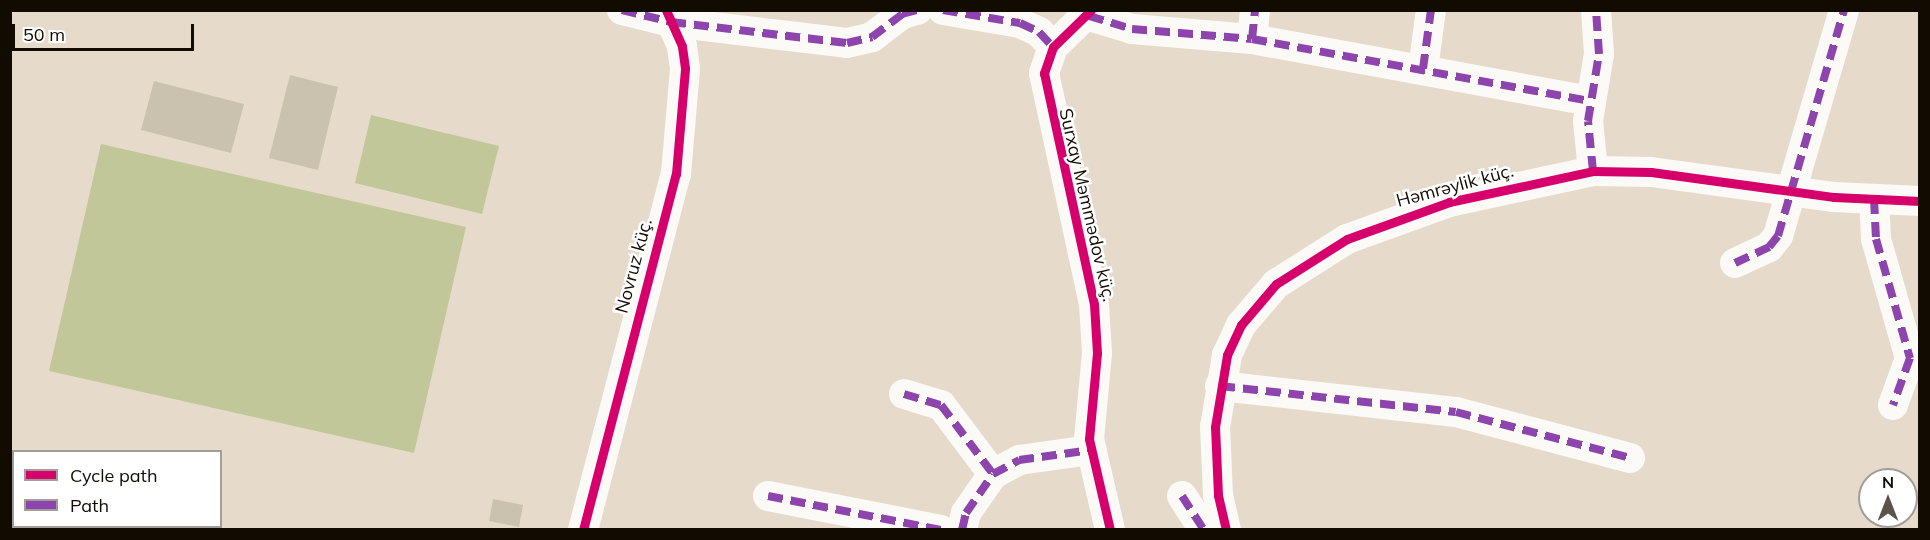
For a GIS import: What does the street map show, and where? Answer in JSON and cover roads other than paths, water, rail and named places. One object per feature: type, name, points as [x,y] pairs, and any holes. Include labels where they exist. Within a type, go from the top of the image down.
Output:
[{"type":"street","points":[[622,10],[847,43],[872,38],[902,14],[917,10]]},
{"type":"street","points":[[943,10],[1020,23],[1039,32],[1053,47],[1090,13],[1132,29],[1254,25],[1423,69],[1590,101]]},
{"type":"street","points":[[1423,69],[1431,10]]},
{"type":"street","points":[[1593,171],[1590,101],[1599,54],[1596,10]]},
{"type":"street","points":[[1735,263],[1769,247],[1778,236],[1844,10]]},
{"type":"street","name":"Novruz küç.","points":[[583,530],[676,174],[685,68],[669,16]]},
{"type":"street","name":"Surxay Məmmədov küç.","points":[[1053,47],[1044,73],[1046,101],[1094,304],[1097,353],[1090,409],[1091,450],[1110,530]]},
{"type":"street","name":"Həmrəylik küç.","points":[[1226,530],[1216,455],[1220,386],[1227,355],[1257,303],[1276,284],[1326,250],[1378,224],[1449,202],[1593,171],[1651,171],[1791,191],[1920,201]]},
{"type":"street","points":[[1874,199],[1876,239],[1910,358],[1893,405]]},
{"type":"street","points":[[1220,386],[1456,412],[1630,458]]},
{"type":"street","points":[[904,394],[941,405],[993,474]]},
{"type":"street","points":[[962,530],[966,513],[993,474],[1019,460],[1091,450]]},
{"type":"street","points":[[768,496],[941,530]]},
{"type":"street","points":[[1182,496],[1204,530]]}]
